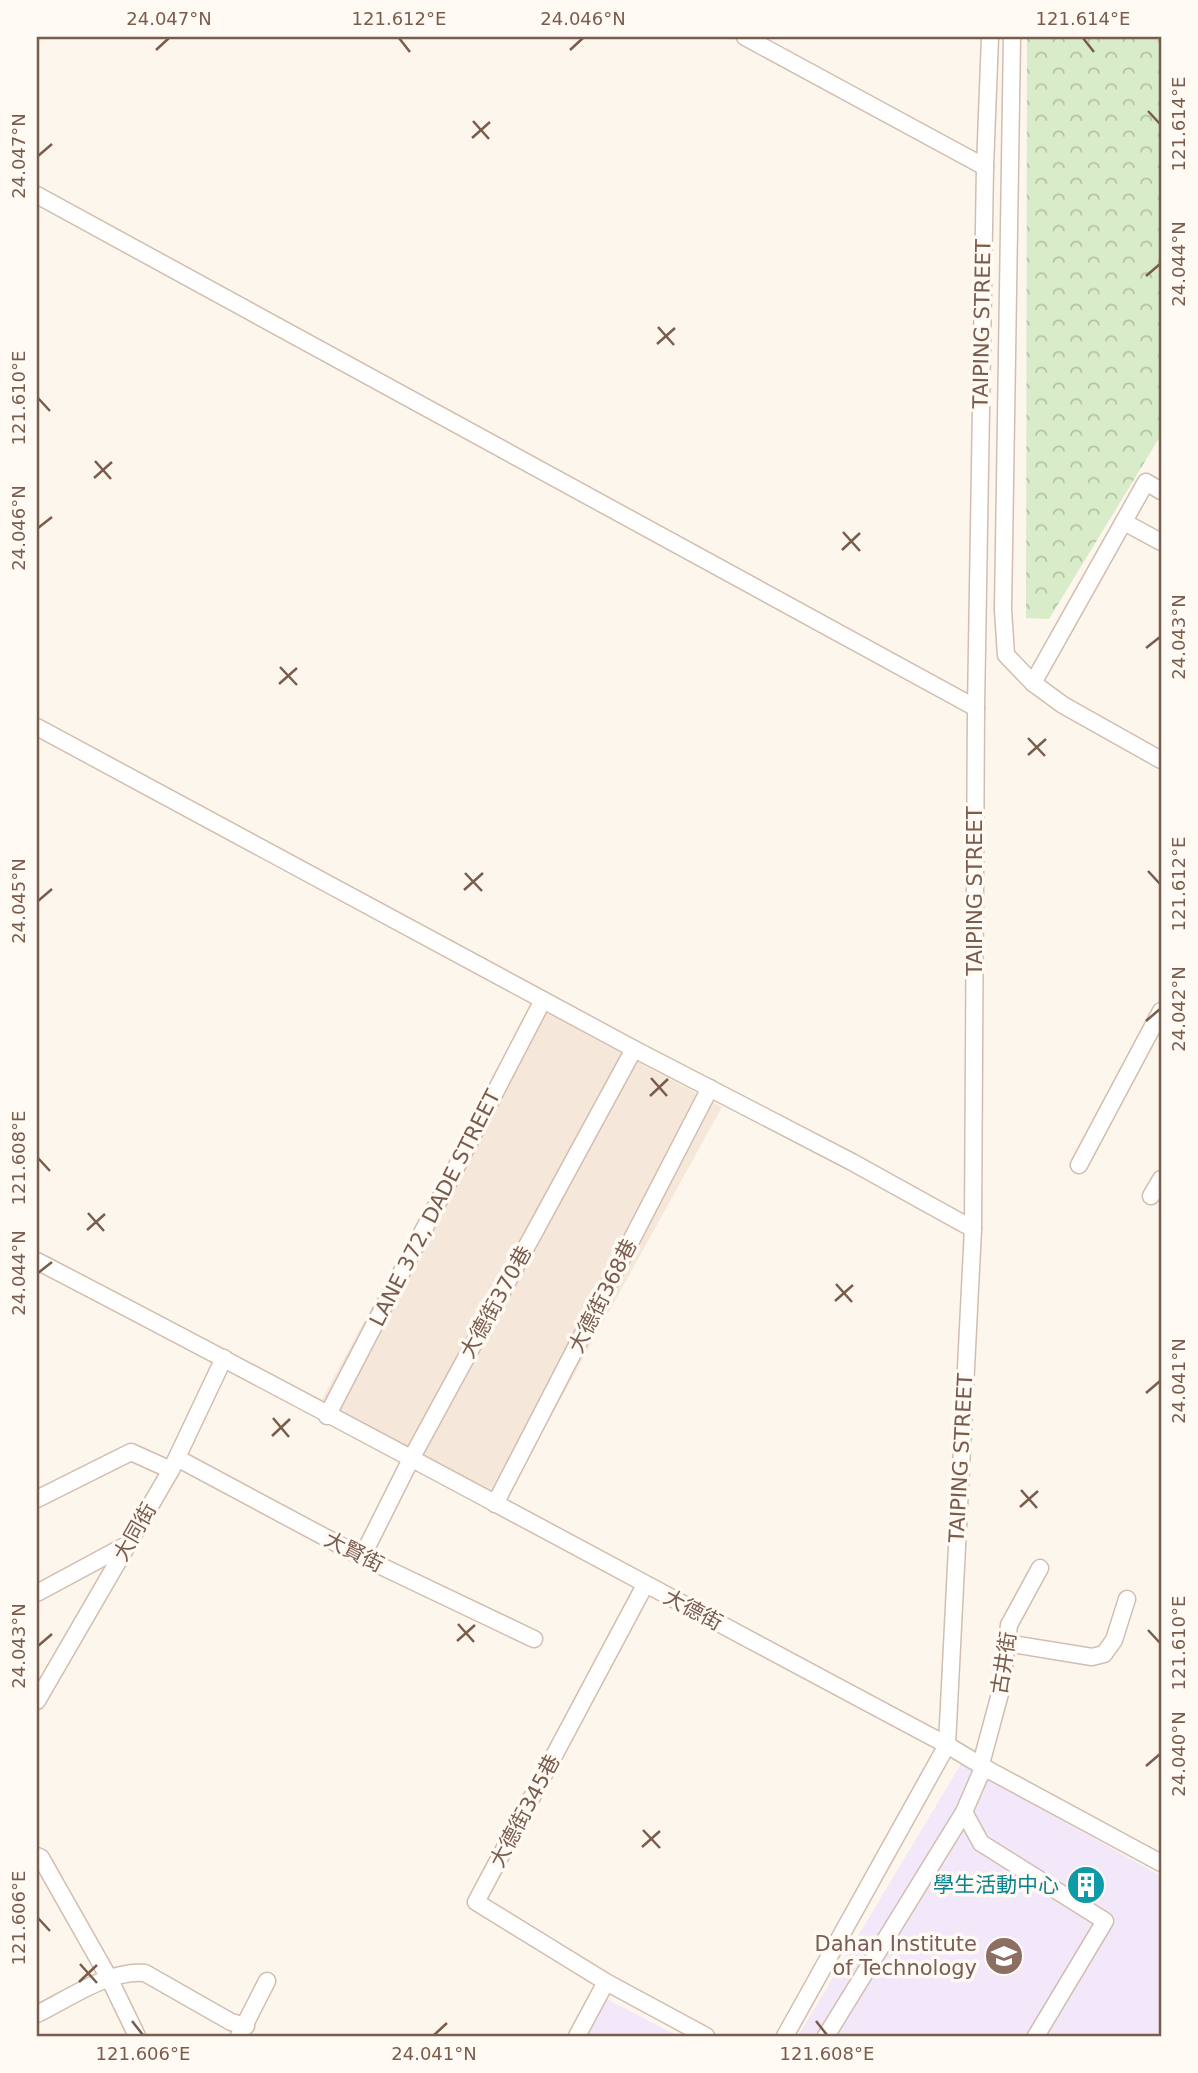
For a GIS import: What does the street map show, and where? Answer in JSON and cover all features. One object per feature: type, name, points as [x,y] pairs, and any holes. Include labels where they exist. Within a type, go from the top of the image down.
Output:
[{"type":"street","points":[[745,37],[985,167]]},
{"type":"street","name":"TAIPING STREET","points":[[947,1745],[972,1229],[976,708],[985,167],[990,37]]},
{"type":"street","points":[[1012,37],[1003,610],[1006,655],[1032,683],[1063,705],[1161,760]]},
{"type":"street","points":[[37,195],[976,708]]},
{"type":"street","points":[[1032,683],[1146,482],[1161,491]]},
{"type":"street","points":[[1124,522],[1161,542]]},
{"type":"street","points":[[37,727],[634,1049],[852,1162],[972,1229]]},
{"type":"street","name":"LANE 372, DADE STREET","points":[[327,1416],[543,1000]]},
{"type":"street","points":[[1079,1165],[1154,1041],[1161,1011]]},
{"type":"street","name":"大德街370巷","points":[[362,1557],[411,1459],[634,1049]]},
{"type":"street","name":"大德街368巷","points":[[495,1504],[710,1088]]},
{"type":"street","points":[[1152,1196],[1161,1179]]},
{"type":"street","name":"大德街","points":[[37,1261],[224,1358],[327,1416],[947,1745],[1161,1863]]},
{"type":"street","name":"大同街","points":[[37,1701],[174,1464],[224,1358]]},
{"type":"street","name":"大賢街","points":[[37,1499],[131,1452],[174,1464],[534,1639]]},
{"type":"street","points":[[37,1593],[130,1543]]},
{"type":"street","name":"古井街","points":[[826,2036],[964,1812],[984,1766],[1001,1690],[1009,1625],[1040,1567]]},
{"type":"street","name":"大德街345巷","points":[[606,1982],[476,1902],[645,1585]]},
{"type":"street","points":[[1006,1643],[1092,1657],[1104,1654],[1114,1640],[1127,1599]]},
{"type":"street","points":[[785,2036],[947,1745]]},
{"type":"street","points":[[964,1812],[981,1843],[1105,1921],[1036,2036]]},
{"type":"street","points":[[37,1856],[41,1858],[109,1978],[137,2036]]},
{"type":"street","points":[[37,2014],[109,1978],[131,1971],[145,1973],[243,2031],[267,1981]]},
{"type":"street","points":[[578,2036],[606,1982],[706,2036]]},
{"type":"shaded area","points":[[534,1006],[722,1107],[505,1500],[319,1405]]},
{"type":"shaded area","name":"Dahan Institute of Technology","points":[[961,1764],[1161,1876],[1161,2036],[798,2036]]},
{"type":"shaded area","points":[[605,1998],[678,2036],[585,2036]]},
{"type":"green space","points":[[1027,37],[1161,37],[1161,442],[1158,440],[1049,619],[1026,618]]},
{"type":"place","name":"學生活動中心","points":[[1086,1885]]},
{"type":"place","name":"Dahan Institute of Technology","points":[[1004,1956]]}]
